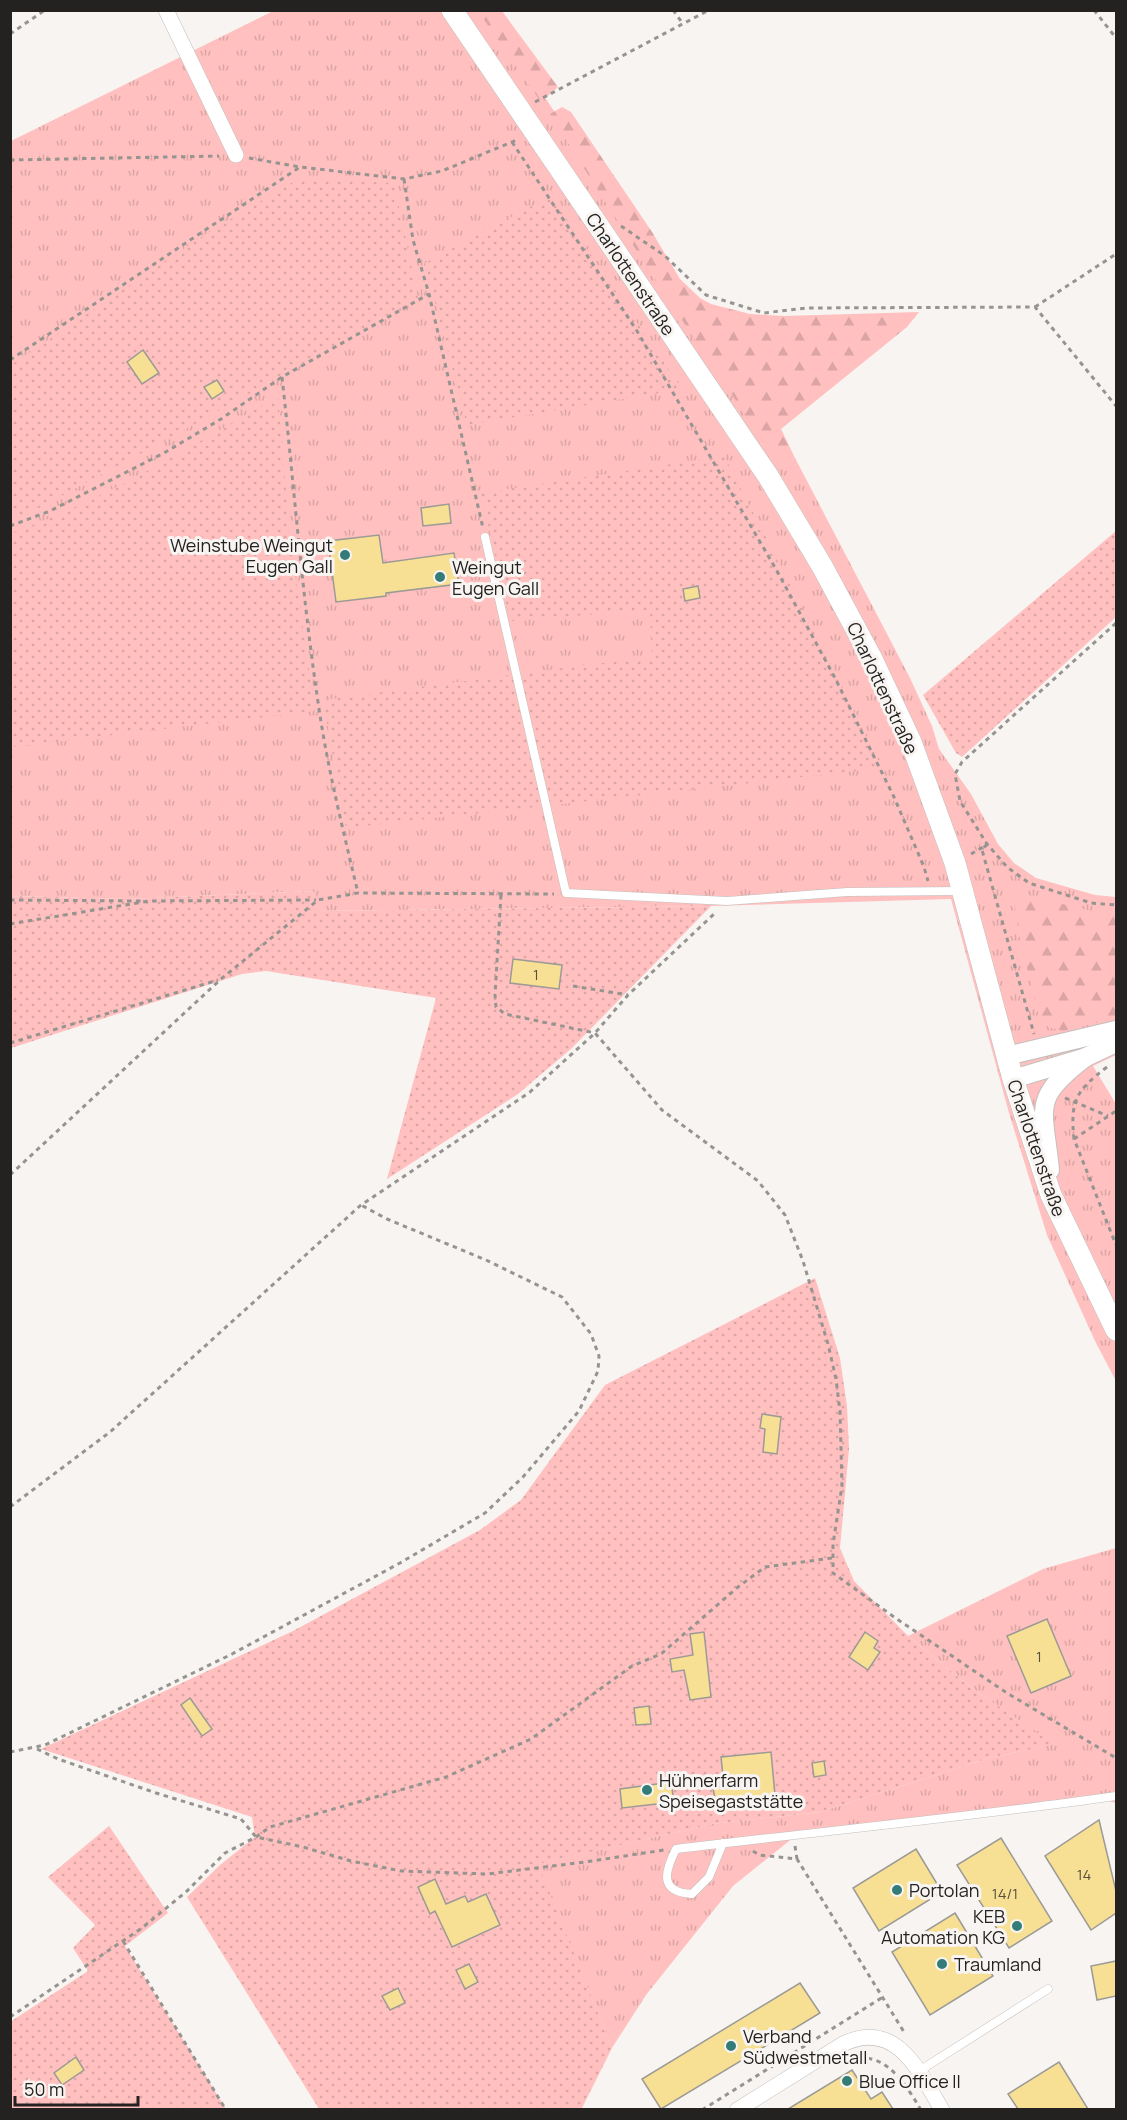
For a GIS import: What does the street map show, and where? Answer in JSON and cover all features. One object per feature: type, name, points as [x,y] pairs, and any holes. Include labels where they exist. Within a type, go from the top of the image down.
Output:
[{"type":"main road","name":"Charlottenstraße","points":[[452,10],[518,111],[768,476],[827,576],[872,659],[911,742],[964,891],[1013,1079],[1051,1196],[1116,1330]]},
{"type":"street","points":[[166,10],[236,155]]},
{"type":"street","points":[[1007,1056],[1116,1030]]},
{"type":"street","points":[[1013,1079],[1086,1057],[1116,1043]]},
{"type":"street","points":[[1051,1196],[1050,1167],[1043,1131],[1044,1101],[1049,1090],[1061,1075],[1086,1057]]},
{"type":"street","points":[[737,2109],[841,2046],[856,2038],[867,2037],[892,2043],[903,2050],[942,2109]]},
{"type":"lane","points":[[485,537],[566,894],[727,901],[847,892],[964,891]]},
{"type":"lane","points":[[723,1843],[710,1877],[692,1894],[678,1893],[669,1884],[666,1870],[676,1849],[723,1843],[749,1840],[1014,1811],[1116,1796]]},
{"type":"lane","points":[[919,2071],[1048,1989]]},
{"type":"path","points":[[10,34],[45,10]]},
{"type":"path","points":[[673,10],[683,24]]},
{"type":"path","points":[[518,111],[709,10]]},
{"type":"path","points":[[1094,10],[1116,38]]},
{"type":"path","points":[[10,160],[236,155],[300,167],[404,179],[442,171],[520,139]]},
{"type":"path","points":[[512,142],[637,331],[777,571],[835,678],[894,797],[924,867],[930,891]]},
{"type":"path","points":[[10,360],[300,167]]},
{"type":"path","points":[[404,179],[413,240],[429,294],[485,537]]},
{"type":"path","points":[[591,217],[614,221],[637,236],[665,256],[706,295],[764,313],[806,308],[1035,307],[1116,254]]},
{"type":"path","points":[[10,526],[50,511],[164,453],[221,419],[282,377],[429,294]]},
{"type":"path","points":[[1035,307],[1116,406]]},
{"type":"path","points":[[282,377],[318,705],[338,808],[358,893]]},
{"type":"path","points":[[1116,623],[962,762],[955,774],[960,801],[987,844],[1007,867],[1029,884],[1091,903],[1116,905]]},
{"type":"path","points":[[987,844],[982,850],[1036,1042]]},
{"type":"path","points":[[10,900],[318,900],[358,893],[566,894]]},
{"type":"path","points":[[501,895],[496,1006],[505,1014],[595,1033],[662,1110],[758,1181],[786,1215],[828,1344],[836,1379],[840,1412],[842,1486],[832,1558],[834,1573],[894,1617],[1007,1693],[1116,1758]]},
{"type":"path","points":[[10,1175],[222,979],[318,900]]},
{"type":"path","points":[[10,924],[149,901]]},
{"type":"path","points":[[10,1507],[110,1432],[361,1205],[531,1092],[595,1033],[628,995],[727,901]]},
{"type":"path","points":[[10,1043],[222,979]]},
{"type":"path","points":[[573,986],[628,995]]},
{"type":"path","points":[[1110,1065],[1090,1080],[1074,1102],[1073,1123],[1074,1139],[1116,1245]]},
{"type":"path","points":[[1074,1102],[1108,1116]]},
{"type":"path","points":[[1074,1139],[1116,1111]]},
{"type":"path","points":[[10,1752],[45,1745],[232,1654],[400,1563],[485,1513],[523,1477],[579,1410],[598,1371],[599,1356],[591,1334],[562,1297],[486,1260],[387,1219],[361,1205]]},
{"type":"path","points":[[10,2017],[142,1928],[187,1891],[225,1853],[270,1827],[446,1777],[531,1739],[632,1666],[661,1654],[738,1587],[765,1567],[832,1558]]},
{"type":"path","points":[[35,1748],[58,1759],[145,1789],[241,1819],[256,1837],[303,1847],[351,1862],[401,1871],[487,1874],[676,1849]]},
{"type":"path","points":[[749,1840],[750,1849],[759,1855],[797,1859],[906,2036],[903,2050]]},
{"type":"path","points":[[123,1941],[226,2109]]},
{"type":"path","points":[[702,2109],[883,1997]]},
{"type":"path","points":[[841,2046],[849,2060],[858,2057],[873,2059],[892,2071],[904,2082],[921,2109]]},
{"type":"green space","points":[[275,10],[441,11],[527,135],[449,11],[487,11],[789,462],[795,458],[909,676],[932,726],[939,749],[971,794],[998,844],[1014,863],[1036,878],[1095,895],[1116,897],[1116,1055],[1093,1066],[1116,1104],[1116,1381],[1095,1341],[1047,1235],[1009,1113],[951,899],[711,906],[314,911],[315,891],[128,899],[11,896],[11,141]]},
{"type":"green space","points":[[478,11],[502,11],[558,87],[541,102]]},
{"type":"green space","points":[[562,107],[571,112],[652,232],[680,279],[700,298],[711,304],[750,314],[784,316],[919,312],[907,327],[781,429],[795,458],[782,467],[606,204],[550,114]]},
{"type":"green space","points":[[298,179],[394,183],[418,298],[179,433],[35,510],[11,519],[11,365],[206,234]]},
{"type":"green space","points":[[551,196],[682,389],[467,425],[425,263]]},
{"type":"green space","points":[[278,396],[290,539],[315,711],[11,747],[11,533],[46,520],[114,488],[181,453]]},
{"type":"green space","points":[[724,456],[884,768],[346,828],[323,700],[652,658],[650,610],[510,621],[481,493]]},
{"type":"green space","points":[[1116,531],[1116,617],[962,757],[956,753],[923,695]]},
{"type":"green space","points":[[315,891],[315,911],[711,906],[572,1048],[518,1094],[387,1179],[436,998],[266,971],[242,974],[11,1048],[11,896],[128,899]]},
{"type":"green space","points":[[1021,894],[1116,917],[1116,1018],[1063,1031],[1048,1027],[1038,1013],[1019,935],[1014,900]]},
{"type":"green space","points":[[815,1278],[840,1358],[847,1406],[849,1449],[840,1548],[854,1581],[908,1636],[969,1686],[1054,1744],[989,1758],[820,1812],[712,1824],[538,1864],[612,2048],[581,2110],[319,2109],[187,1897],[220,1865],[255,1837],[252,1817],[41,1749],[293,1631],[480,1530],[521,1500],[605,1385]]},
{"type":"green space","points":[[1116,1548],[1116,1803],[1109,1801],[794,1837],[733,1886],[646,1995],[612,2048],[537,1864],[712,1824],[820,1812],[989,1758],[1053,1744],[969,1686],[908,1636],[1043,1569]]},
{"type":"green space","points":[[109,1826],[168,1913],[125,1946],[226,2109],[11,2109],[10,2022],[88,1971],[73,1948],[95,1925],[48,1877]]},
{"type":"building","points":[[143,350],[159,373],[142,384],[127,362]]},
{"type":"building","points":[[217,380],[224,391],[212,399],[204,387]]},
{"type":"building","points":[[449,504],[451,523],[423,526],[421,508]]},
{"type":"building","points":[[379,535],[383,563],[454,553],[459,584],[336,602],[328,541]]},
{"type":"building","points":[[698,586],[700,598],[685,601],[683,589]]},
{"type":"building","points":[[513,959],[562,965],[559,989],[510,983]]},
{"type":"building","points":[[762,1414],[781,1417],[777,1454],[763,1452],[765,1429],[760,1428]]},
{"type":"building","points":[[1047,1619],[1071,1676],[1031,1693],[1007,1636]]},
{"type":"building","points":[[704,1632],[711,1697],[690,1700],[684,1670],[672,1672],[670,1659],[693,1655],[690,1634]]},
{"type":"building","points":[[865,1632],[878,1641],[874,1648],[880,1652],[868,1670],[849,1657]]},
{"type":"building","points":[[190,1698],[212,1729],[202,1736],[181,1705]]},
{"type":"building","points":[[649,1706],[651,1724],[636,1725],[634,1708]]},
{"type":"building","points":[[771,1752],[775,1795],[716,1805],[713,1788],[724,1786],[721,1757]]},
{"type":"building","points":[[824,1761],[826,1775],[814,1777],[812,1763]]},
{"type":"building","points":[[671,1782],[674,1802],[622,1808],[620,1789]]},
{"type":"building","points":[[1099,1820],[1116,1891],[1116,1913],[1091,1930],[1045,1856]]},
{"type":"building","points":[[1001,1838],[1052,1921],[1009,1948],[957,1865]]},
{"type":"building","name":"Portolan","points":[[916,1849],[942,1892],[879,1931],[853,1888]]},
{"type":"building","points":[[435,1879],[446,1904],[465,1896],[468,1902],[486,1894],[500,1925],[452,1947],[435,1911],[430,1914],[418,1887]]},
{"type":"building","name":"Traumland","points":[[955,1913],[993,1976],[930,2015],[892,1952]]},
{"type":"building","points":[[1116,1961],[1116,1996],[1097,2000],[1091,1966]]},
{"type":"building","points":[[469,1964],[478,1982],[465,1989],[456,1970]]},
{"type":"building","name":"Verband Südwestmetall","points":[[800,1983],[820,2013],[661,2109],[642,2079]]},
{"type":"building","points":[[398,1988],[405,2003],[390,2010],[382,1996]]},
{"type":"building","points":[[76,2057],[84,2070],[62,2085],[54,2073]]},
{"type":"building","points":[[1059,2062],[1088,2109],[1018,2109],[1008,2094]]},
{"type":"building","name":"Blue Office II","points":[[852,2070],[871,2099],[882,2092],[893,2109],[788,2109]]},
{"type":"place","name":"Weinstube Weingut Eugen Gall","points":[[345,555]]},
{"type":"place","name":"Weingut Eugen Gall","points":[[440,577]]},
{"type":"place","name":"Hühnerfarm Speisegaststätte","points":[[647,1790]]},
{"type":"place","name":"Portolan","points":[[897,1890]]},
{"type":"place","name":"KEB Automation KG","points":[[1017,1926]]},
{"type":"place","name":"Traumland","points":[[942,1964]]},
{"type":"place","name":"Verband Südwestmetall","points":[[731,2046]]},
{"type":"place","name":"Blue Office II","points":[[847,2081]]}]
